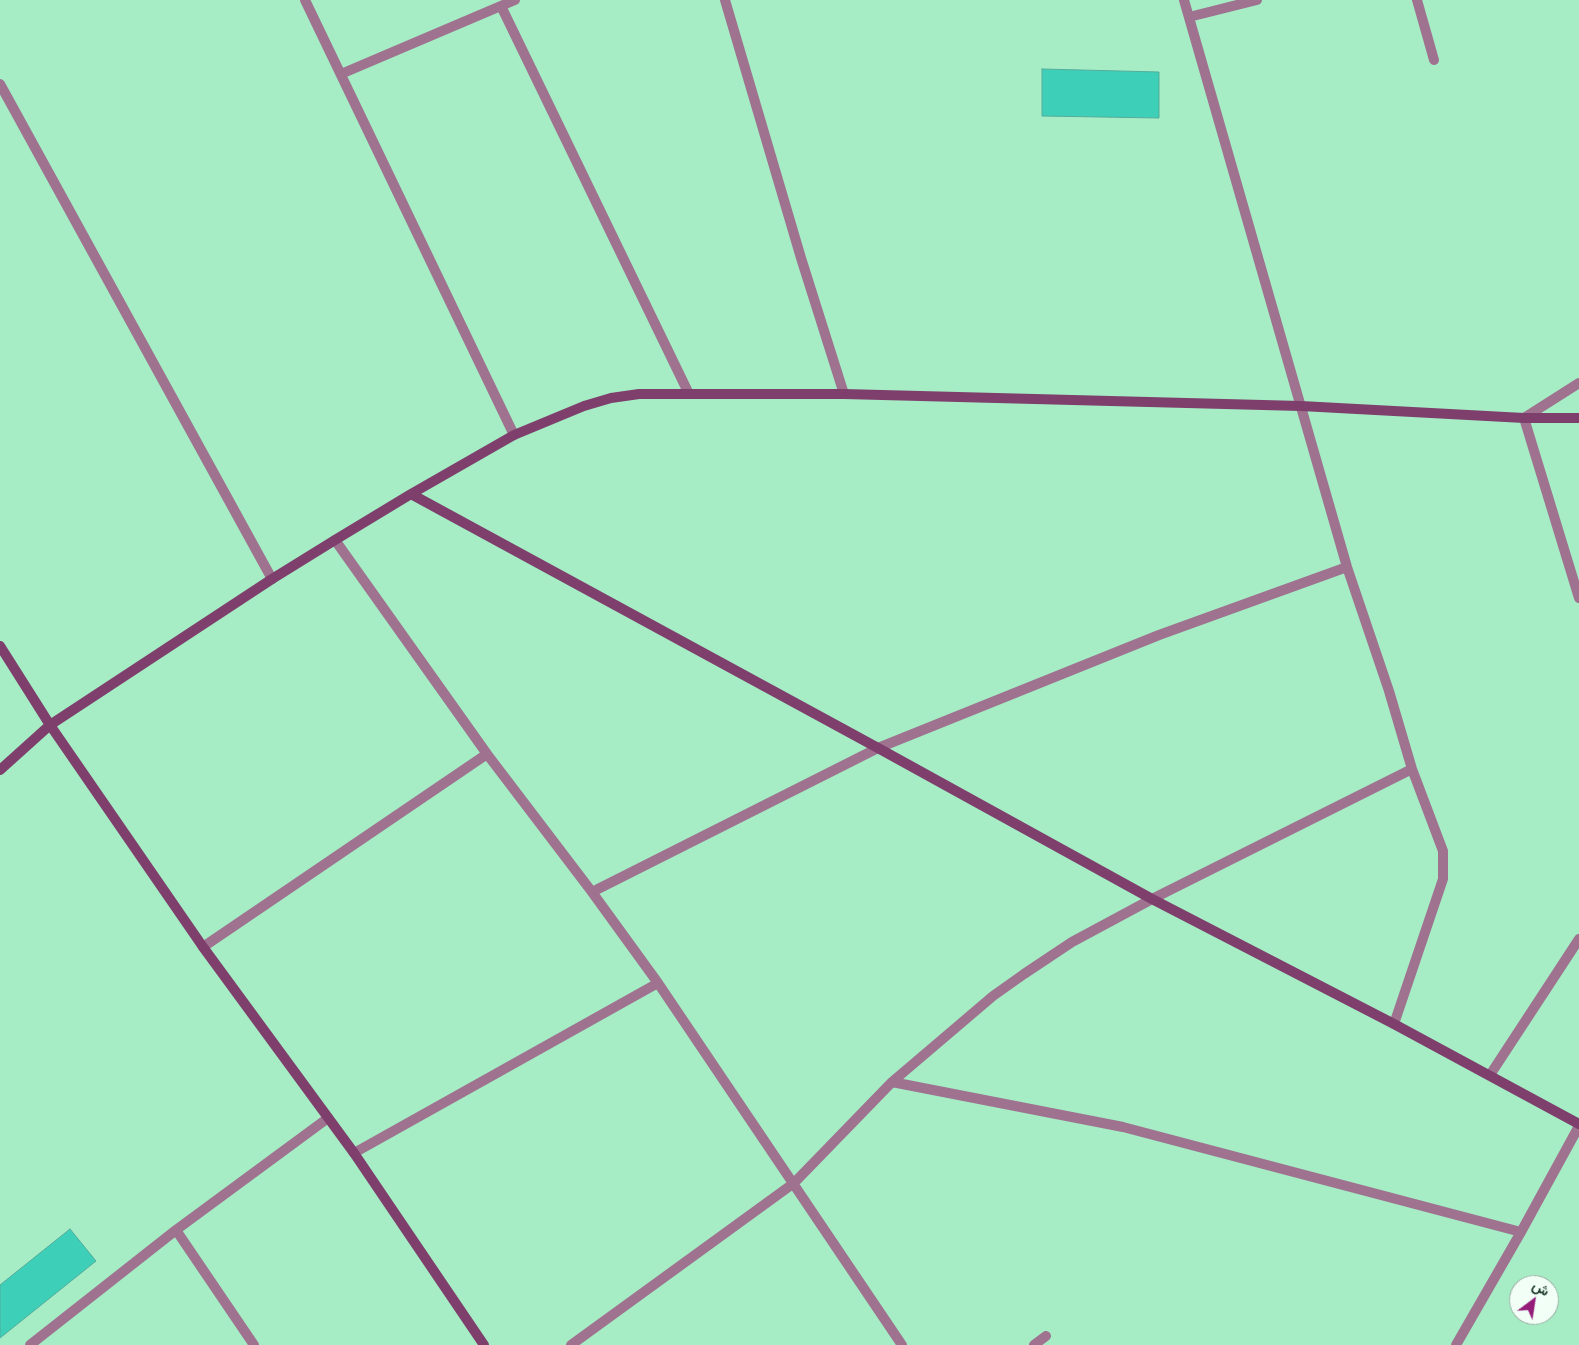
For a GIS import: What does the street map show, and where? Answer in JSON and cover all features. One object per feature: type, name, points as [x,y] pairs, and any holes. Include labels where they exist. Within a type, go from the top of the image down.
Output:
[{"type":"street","points":[[304,0],[514,435]]},
{"type":"street","points":[[341,74],[515,0]]},
{"type":"street","points":[[725,0],[798,248],[844,394]]},
{"type":"street","points":[[1184,0],[1347,567],[1389,691],[1412,769],[1443,852],[1444,872],[1439,894],[1394,1024]]},
{"type":"street","points":[[1189,17],[1257,0]]},
{"type":"street","points":[[1417,0],[1434,60]]},
{"type":"street","points":[[501,6],[689,394]]},
{"type":"street","points":[[0,84],[272,579]]},
{"type":"street","points":[[1524,418],[1579,383]]},
{"type":"street","points":[[0,770],[50,725],[272,579],[411,494],[514,435],[584,406],[611,398],[639,394],[844,394],[1301,406],[1524,418],[1579,418]]},
{"type":"street","points":[[1524,418],[1579,598]]},
{"type":"street","points":[[411,494],[1152,899],[1394,1024],[1579,1125],[1521,1232],[1456,1345]]},
{"type":"street","points":[[336,540],[487,754],[592,892],[658,983],[902,1345]]},
{"type":"street","points":[[592,892],[878,748],[1159,635],[1347,567]]},
{"type":"street","points":[[0,646],[50,725],[203,947],[354,1153],[484,1345]]},
{"type":"street","points":[[203,947],[487,754]]},
{"type":"street","points":[[571,1345],[794,1183],[892,1082],[993,996],[1072,942],[1152,899],[1412,769]]},
{"type":"street","points":[[1490,1075],[1579,939]]},
{"type":"street","points":[[354,1153],[658,983]]},
{"type":"street","points":[[892,1082],[1122,1127],[1521,1232]]},
{"type":"street","points":[[30,1345],[176,1230],[328,1118]]},
{"type":"street","points":[[176,1230],[254,1345]]},
{"type":"street","points":[[1034,1345],[1046,1336]]},
{"type":"building","points":[[1042,69],[1159,72],[1159,118],[1042,116]]},
{"type":"building","points":[[70,1229],[96,1261],[0,1338],[0,1285]]}]
